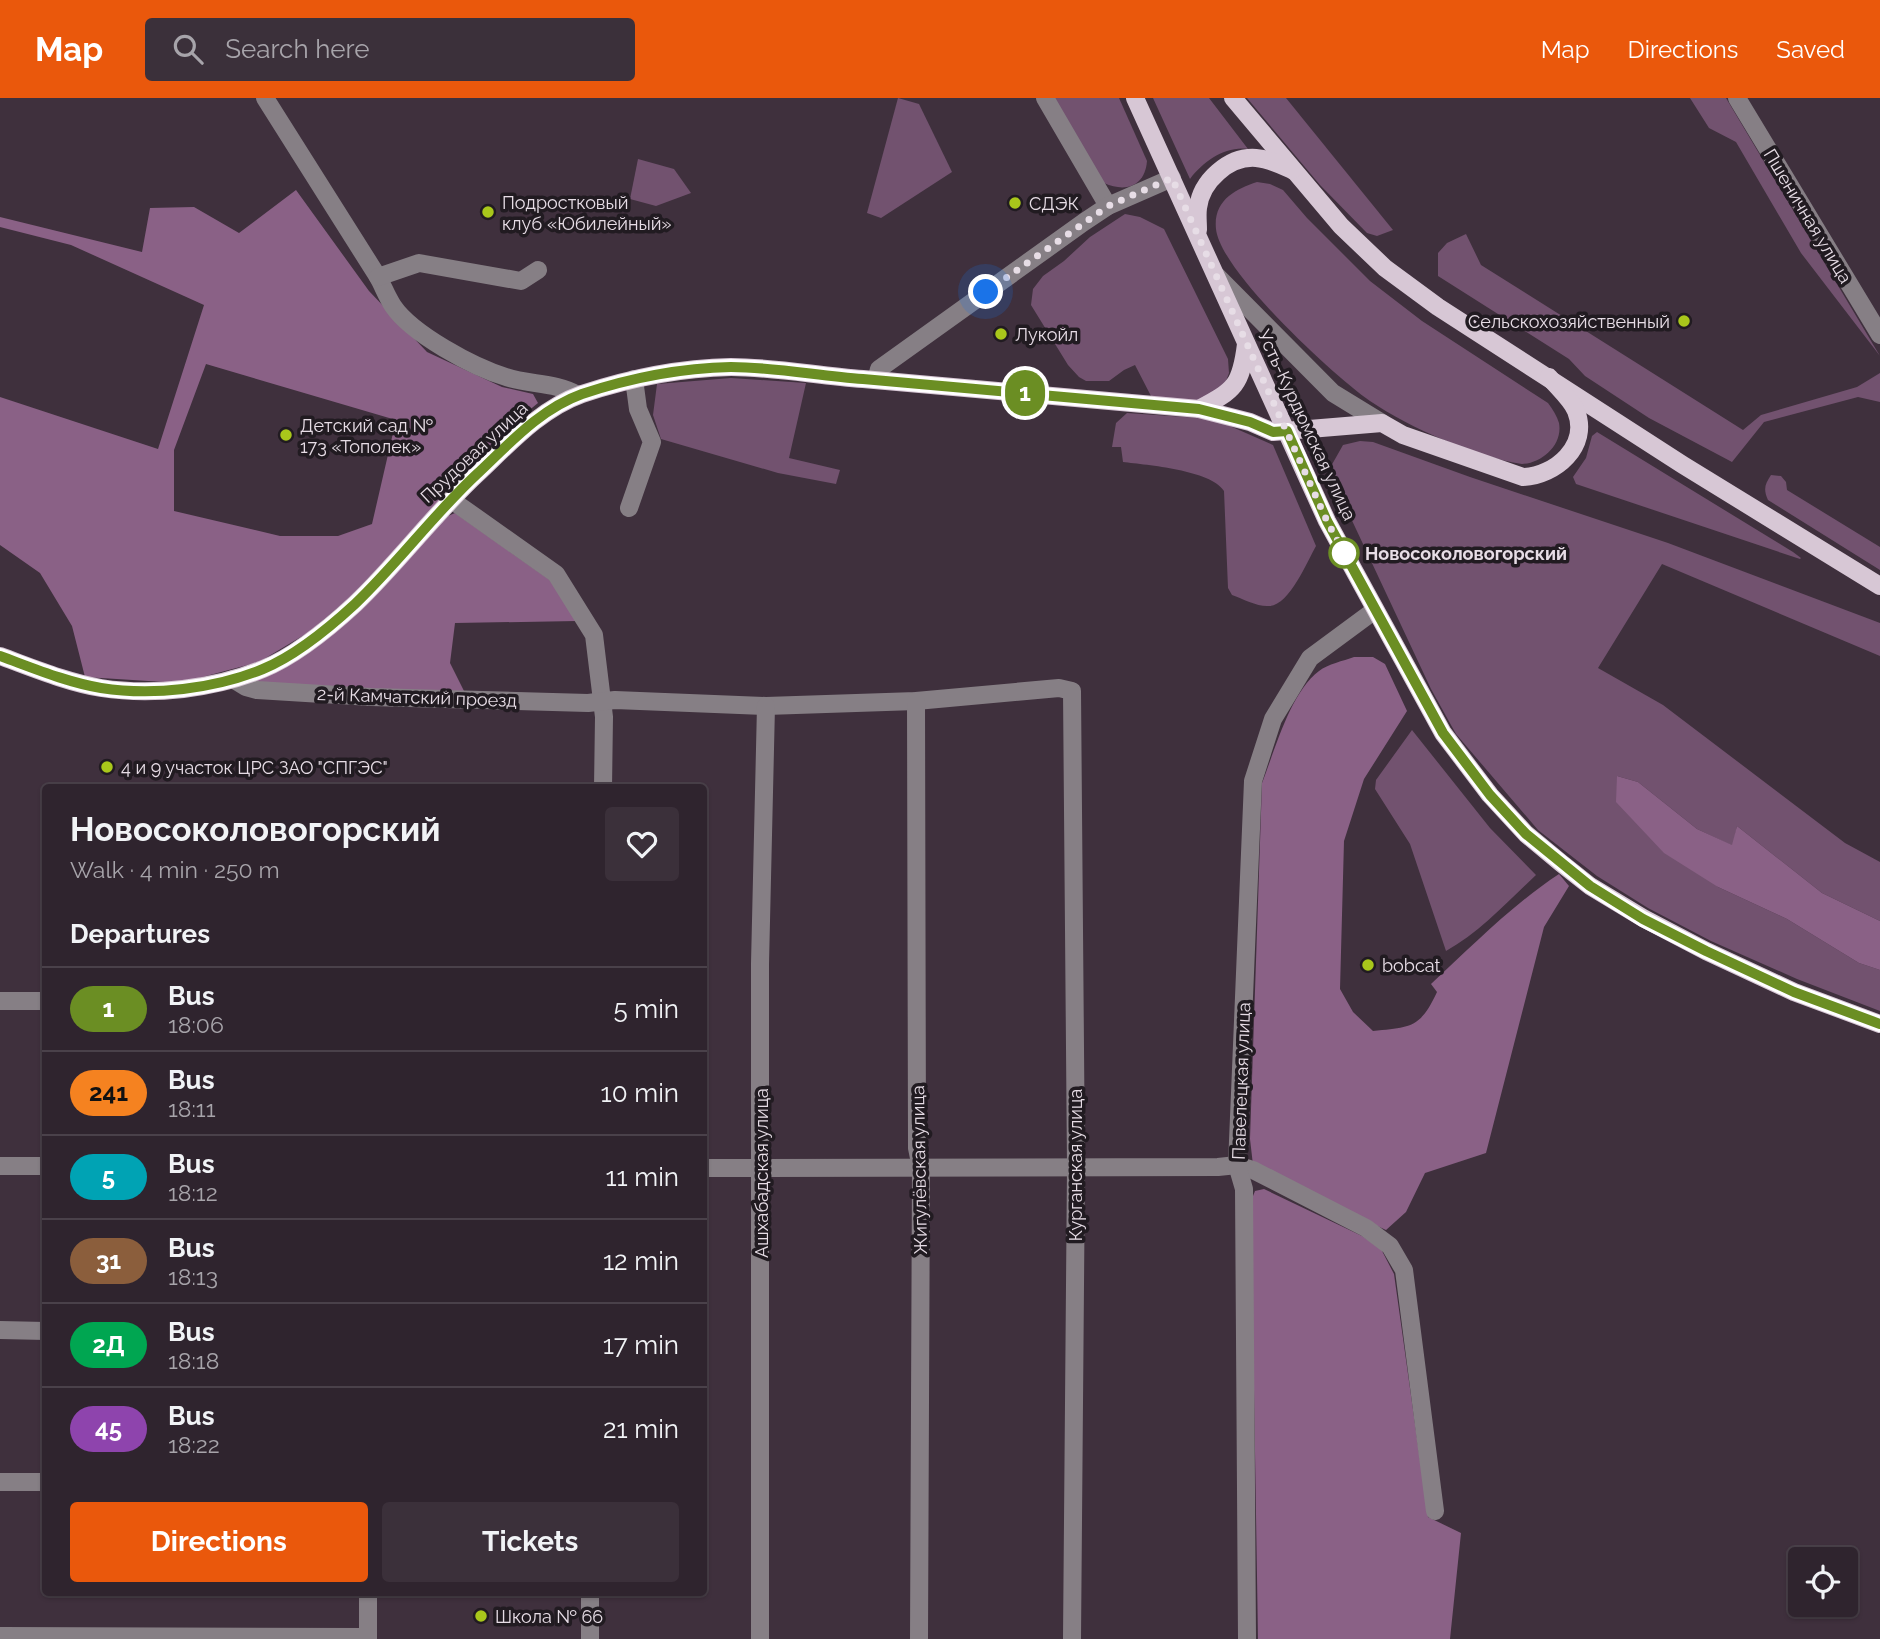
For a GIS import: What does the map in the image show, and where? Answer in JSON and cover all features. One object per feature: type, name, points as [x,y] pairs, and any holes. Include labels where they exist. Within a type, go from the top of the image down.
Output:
[{"type":"main road","name":"Усть-Курдюмская улица","points":[[1135,98],[1327,521],[1443,733],[1490,795],[1526,834],[1561,863],[1590,886],[1643,919],[1794,992],[1880,1024]]},
{"type":"main road","points":[[1233,98],[1341,226],[1385,268],[1438,307],[1683,465],[1880,586]]},
{"type":"main road","points":[[1198,236],[1200,200],[1206,186],[1224,167],[1256,158],[1296,172]]},
{"type":"main road","points":[[1199,409],[1236,386],[1243,371],[1246,344]]},
{"type":"main road","name":"Прудовая улица","points":[[0,656],[45,673],[99,688],[127,691],[180,689],[233,679],[265,668],[319,634],[356,603],[450,499],[535,420],[578,396],[634,379],[677,371],[731,367],[782,370],[1199,409],[1250,422],[1273,432],[1382,423]]},
{"type":"main road","points":[[1382,423],[1403,435],[1517,476],[1543,474],[1560,465],[1572,451],[1578,426],[1576,411],[1549,377]]},
{"type":"street","points":[[265,98],[378,277],[393,307],[415,327],[449,351],[506,377],[564,387],[578,396]]},
{"type":"street","points":[[1045,98],[1108,206]]},
{"type":"street","name":"Пшеничная улица","points":[[1737,98],[1880,335]]},
{"type":"street","points":[[876,380],[879,369],[1108,206],[1172,178]]},
{"type":"street","points":[[378,277],[419,263],[521,281],[538,270]]},
{"type":"street","points":[[1215,274],[1326,387],[1382,423]]},
{"type":"street","points":[[629,508],[652,442],[638,409],[634,379]]},
{"type":"street","points":[[450,499],[556,574],[594,635],[603,702],[603,784]]},
{"type":"street","name":"Павелецкая улица","points":[[1247,1639],[1244,1189],[1237,1165],[1253,781],[1273,719],[1310,658],[1375,610]]},
{"type":"street","name":"2-й Камчатский проезд","points":[[233,679],[257,690],[371,698],[603,702]]},
{"type":"street","name":"Курганская улица","points":[[916,701],[1059,688],[1072,691],[1076,1167],[1072,1639]]},
{"type":"street","points":[[603,702],[615,700],[766,706],[916,701]]},
{"type":"street","name":"Жигулёвская улица","points":[[916,701],[917,1148],[921,1168],[919,1639]]},
{"type":"street","name":"Ашхабадская улица","points":[[760,1639],[760,964],[766,706]]},
{"type":"street","points":[[0,1001],[42,1001]]},
{"type":"street","points":[[707,1168],[1237,1165],[1253,1170],[1366,1228],[1390,1245],[1404,1270],[1435,1510]]},
{"type":"street","points":[[0,1166],[42,1166]]},
{"type":"street","points":[[0,1330],[42,1331]]},
{"type":"street","points":[[0,1482],[42,1482]]},
{"type":"street","points":[[0,1636],[368,1638],[368,1596]]},
{"type":"street","points":[[590,1596],[590,1639]]},
{"type":"shaded area","points":[[898,98],[919,104],[952,172],[881,218],[867,213]]},
{"type":"shaded area","points":[[1050,98],[1119,98],[1147,161],[1143,176],[1138,182],[1127,187],[1104,183]]},
{"type":"shaded area","points":[[1153,98],[1209,98],[1248,149],[1223,152],[1202,166],[1190,179]]},
{"type":"shaded area","points":[[1247,98],[1286,98],[1393,230],[1377,236],[1367,233],[1320,185]]},
{"type":"shaded area","points":[[1690,98],[1726,98],[1880,356],[1801,253],[1736,142],[1709,128]]},
{"type":"shaded area","points":[[638,159],[674,169],[691,193],[656,206],[630,199]]},
{"type":"shaded area","points":[[1257,182],[1283,190],[1370,281],[1422,321],[1548,403],[1559,423],[1558,439],[1550,451],[1537,460],[1522,464],[1484,455],[1444,440],[1370,401],[1307,347],[1237,270],[1222,247],[1216,229],[1218,211],[1227,198],[1241,188]]},
{"type":"shaded area","points":[[296,190],[369,291],[427,352],[502,387],[533,394],[538,403],[500,434],[420,524],[348,599],[309,632],[259,662],[180,683],[85,677],[72,626],[40,573],[0,545],[0,397],[158,449],[204,305],[71,245],[0,227],[0,217],[142,252],[150,208],[194,207],[239,233]],"holes":[[[206,364],[396,420],[372,524],[338,536],[280,536],[174,511],[174,450]]]},
{"type":"shaded area","points":[[1125,214],[1140,217],[1164,229],[1228,359],[1229,373],[1223,389],[1200,403],[1151,396],[1135,365],[1109,381],[1086,381],[1079,377],[1068,365],[1031,305],[1033,289],[1043,276],[1090,237]]},
{"type":"shaded area","points":[[1466,234],[1481,265],[1743,430],[1761,415],[1857,387],[1880,373],[1880,402],[1858,397],[1764,422],[1732,462],[1649,418],[1585,376],[1569,359],[1438,276],[1438,253],[1447,243]]},
{"type":"shaded area","points":[[731,378],[806,383],[789,458],[840,470],[836,484],[778,473],[661,439],[653,415],[657,384]]},
{"type":"shaded area","points":[[1127,413],[1214,419],[1273,445],[1316,546],[1297,582],[1284,599],[1265,606],[1232,595],[1228,588],[1224,491],[1217,484],[1193,473],[1123,462],[1121,447],[1112,447],[1116,423]]},
{"type":"shaded area","points":[[1597,432],[1801,558],[1576,484],[1573,477],[1586,458],[1592,436]]},
{"type":"shaded area","points":[[1360,441],[1373,442],[1668,543],[1880,623],[1880,656],[1662,564],[1598,668],[1663,705],[1845,843],[1880,862],[1880,921],[1822,893],[1737,826],[1733,846],[1697,829],[1638,782],[1617,776],[1718,887],[1787,919],[1859,963],[1880,970],[1880,1011],[1797,979],[1711,941],[1648,908],[1597,876],[1538,830],[1456,734],[1431,689],[1348,512],[1330,468],[1343,445]]},
{"type":"shaded area","points":[[1771,475],[1781,476],[1786,482],[1787,490],[1880,547],[1880,570],[1768,500],[1765,487]]},
{"type":"shaded area","points":[[455,513],[550,580],[577,621],[455,623],[450,663],[466,695],[251,683],[448,516]]},
{"type":"shaded area","points":[[1354,657],[1373,657],[1385,664],[1407,711],[1364,779],[1344,841],[1340,989],[1353,1012],[1373,1031],[1405,1027],[1419,1020],[1437,992],[1431,984],[1493,926],[1559,874],[1569,886],[1544,927],[1486,1153],[1425,1173],[1406,1212],[1386,1230],[1269,1176],[1253,1165],[1250,1139],[1262,783],[1284,723],[1300,693],[1319,671]]},
{"type":"shaded area","points":[[1412,730],[1490,828],[1536,875],[1482,925],[1446,951],[1410,844],[1375,789],[1376,780]]},
{"type":"shaded area","points":[[1617,776],[1638,782],[1697,829],[1732,845],[1737,826],[1822,893],[1880,921],[1880,970],[1859,963],[1787,919],[1718,887],[1664,853],[1616,802]]},
{"type":"shaded area","points":[[1264,1189],[1362,1236],[1381,1249],[1394,1274],[1428,1517],[1461,1533],[1450,1639],[1258,1639],[1251,1201],[1255,1191]]},
{"type":"bus line","name":"1","points":[[0,656],[45,673],[99,688],[127,691],[180,689],[233,679],[265,668],[301,647],[356,603],[450,499],[535,420],[578,396],[634,379],[677,371],[731,367],[1199,409],[1250,422],[1273,432],[1287,431],[1327,521],[1443,733],[1490,795],[1526,834],[1590,886],[1643,919],[1794,992],[1880,1024]]},
{"type":"place","name":"СДЭК","points":[[1015,203]]},
{"type":"place","name":"Подростковый клуб «Юбилейный»","points":[[488,212]]},
{"type":"place","name":"Сельскохозяйственный","points":[[1684,321]]},
{"type":"place","name":"Лукойл","points":[[1001,334]]},
{"type":"place","name":"Детский сад № 173 «Тополек»","points":[[286,435]]},
{"type":"place","name":"Новосоколовогорский","points":[[1344,553]]},
{"type":"place","name":"4 и 9 участок ЦРС ЗАО \"СПГЭС\"","points":[[107,767]]},
{"type":"place","name":"bobcat","points":[[1368,965]]},
{"type":"place","name":"Школа № 66","points":[[481,1616]]},
{"type":"route","points":[[986,292],[1108,206],[1172,178],[1327,521],[1344,553]]}]
